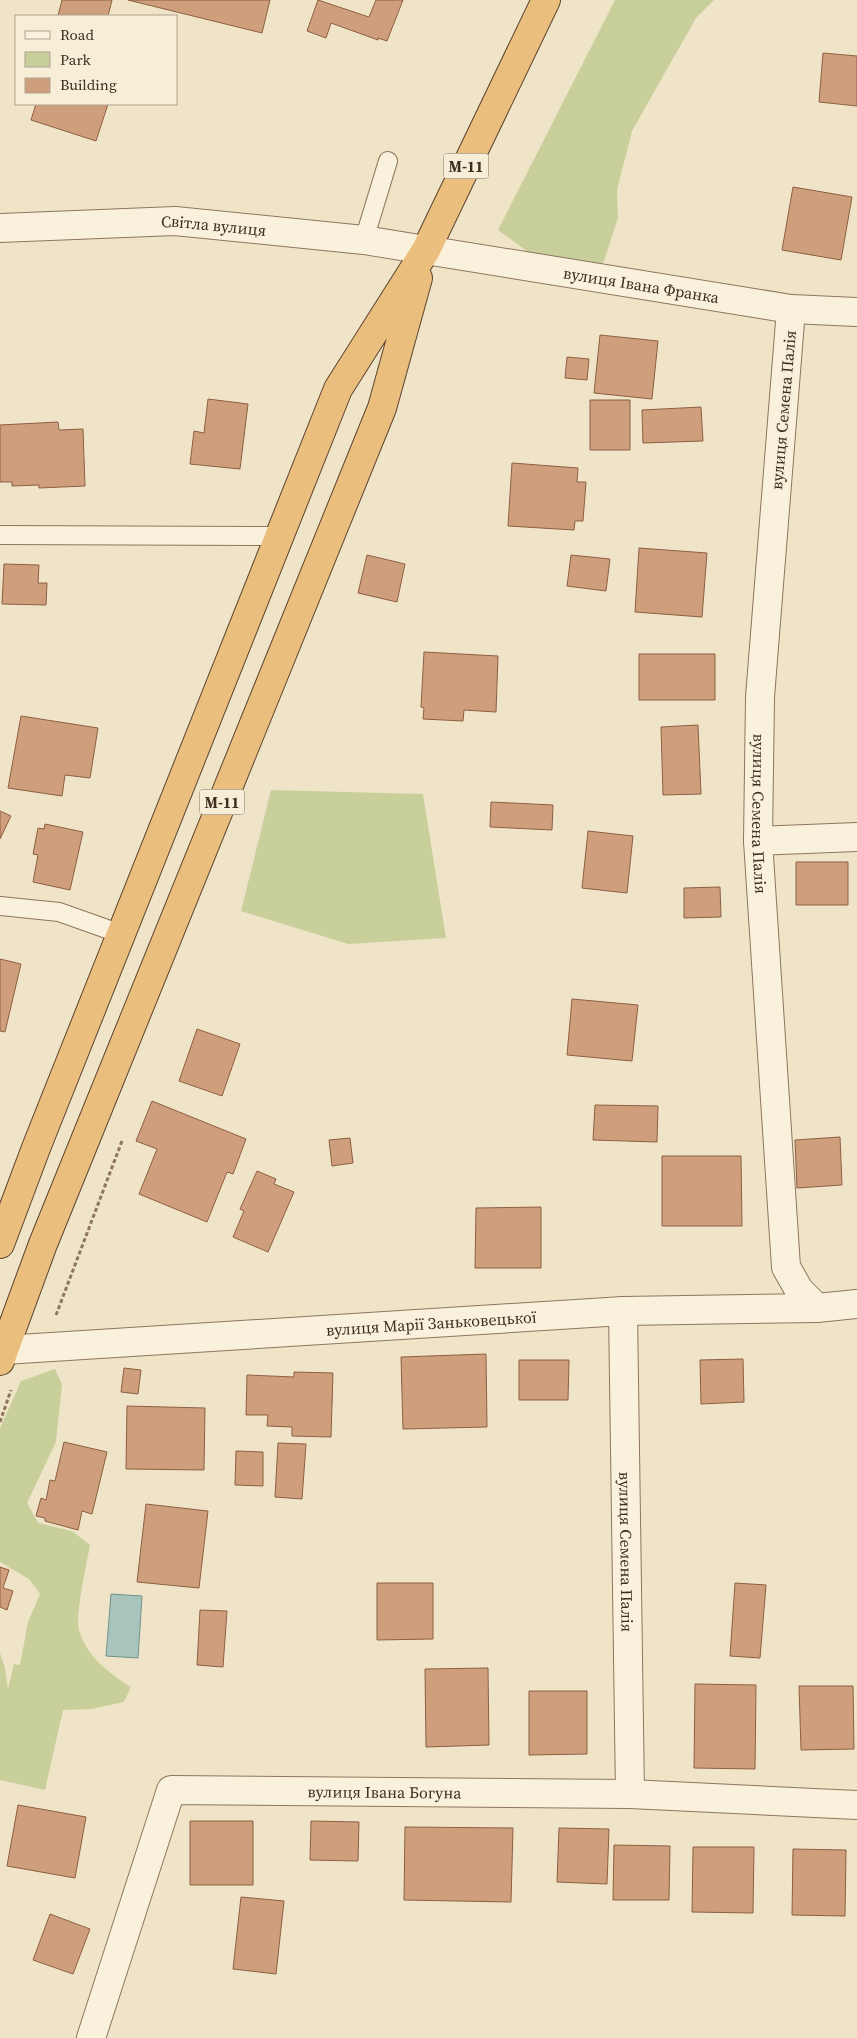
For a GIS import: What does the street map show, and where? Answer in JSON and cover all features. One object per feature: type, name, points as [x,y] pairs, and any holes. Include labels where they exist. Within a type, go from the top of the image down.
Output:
[{"type":"highway","name":"М-11","points":[[0,1244],[36,1148],[338,389],[426,250],[546,0]]},
{"type":"highway","name":"М-11","points":[[1,1354],[50,1226],[382,408],[426,250]]},
{"type":"street","name":"Світла вулиця","points":[[0,228],[175,221],[364,240],[426,250]]},
{"type":"street","name":"вулиця Івана Франка","points":[[426,250],[792,309],[857,312]]},
{"type":"street","name":"вулиця Семена Палія","points":[[792,309],[760,697],[758,841],[786,1267],[799,1290],[817,1308]]},
{"type":"street","points":[[758,841],[857,838]]},
{"type":"street","name":"вулиця Марії Заньковецької","points":[[1,1354],[623,1310],[817,1308],[857,1304]]},
{"type":"street","name":"вулиця Семена Палія","points":[[623,1310],[630,1794]]},
{"type":"street","name":"вулиця Івана Богуна","points":[[91,2038],[171,1790],[630,1794],[857,1805]]},
{"type":"lane","points":[[364,240],[388,161]]},
{"type":"lane","points":[[0,535],[279,536]]},
{"type":"lane","points":[[0,906],[59,912],[121,934]]},
{"type":"green space","points":[[615,0],[714,0],[696,18],[632,131],[617,190],[618,218],[603,264],[565,279],[498,230]]},
{"type":"green space","points":[[271,790],[423,794],[446,938],[348,944],[241,911]]},
{"type":"green space","points":[[55,1369],[62,1384],[56,1442],[27,1503],[38,1523],[72,1531],[90,1545],[80,1601],[79,1630],[82,1639],[93,1656],[107,1670],[131,1687],[124,1702],[92,1709],[63,1710],[45,1790],[0,1780],[0,1653],[5,1668],[8,1689],[14,1664],[20,1665],[28,1622],[40,1594],[29,1579],[0,1562],[0,1428],[21,1381]]},
{"type":"water","points":[[111,1594],[142,1596],[138,1658],[106,1656]]},
{"type":"building","points":[[62,0],[112,0],[108,15],[58,15]]},
{"type":"building","points":[[128,0],[270,0],[262,33]]},
{"type":"building","points":[[318,0],[369,17],[376,0],[403,0],[387,41],[378,38],[378,40],[331,23],[326,38],[307,31]]},
{"type":"building","points":[[823,53],[857,56],[857,106],[819,102]]},
{"type":"building","points":[[36,105],[108,105],[96,141],[31,120]]},
{"type":"building","points":[[793,187],[852,197],[841,260],[782,250]]},
{"type":"building","points":[[600,335],[658,341],[652,399],[594,393]]},
{"type":"building","points":[[567,357],[589,359],[587,380],[565,378]]},
{"type":"building","points":[[208,399],[248,404],[240,469],[190,464],[194,431],[204,433]]},
{"type":"building","points":[[590,400],[630,400],[630,450],[590,450]]},
{"type":"building","points":[[701,407],[703,441],[643,443],[642,410]]},
{"type":"building","points":[[58,422],[59,430],[83,429],[85,486],[39,488],[39,485],[12,486],[12,482],[0,482],[0,425]]},
{"type":"building","points":[[512,463],[578,468],[577,482],[586,482],[583,521],[575,521],[574,530],[508,526]]},
{"type":"building","points":[[639,548],[707,553],[702,617],[635,612]]},
{"type":"building","points":[[367,555],[405,564],[397,602],[358,593]]},
{"type":"building","points":[[571,555],[610,559],[606,591],[567,586]]},
{"type":"building","points":[[4,564],[39,565],[38,583],[47,583],[46,605],[2,604]]},
{"type":"building","points":[[424,652],[498,656],[496,712],[464,710],[463,721],[423,719],[424,708],[421,707]]},
{"type":"building","points":[[639,654],[715,654],[715,700],[639,700]]},
{"type":"building","points":[[21,716],[98,728],[90,778],[65,775],[62,796],[8,788]]},
{"type":"building","points":[[698,725],[701,794],[663,795],[661,727]]},
{"type":"building","points":[[491,802],[553,805],[552,830],[490,827]]},
{"type":"building","points":[[0,811],[11,816],[0,839]]},
{"type":"building","points":[[45,824],[83,832],[70,890],[33,882],[38,855],[33,854],[38,828],[44,829]]},
{"type":"building","points":[[588,831],[633,836],[627,893],[582,888]]},
{"type":"building","points":[[796,862],[848,862],[848,905],[796,905]]},
{"type":"building","points":[[720,887],[721,917],[684,918],[684,888]]},
{"type":"building","points":[[0,959],[21,964],[5,1032],[0,1031]]},
{"type":"building","points":[[572,999],[638,1005],[632,1061],[567,1055]]},
{"type":"building","points":[[197,1029],[240,1044],[222,1096],[179,1081]]},
{"type":"building","points":[[152,1101],[246,1139],[233,1174],[227,1172],[207,1222],[139,1194],[157,1149],[136,1141]]},
{"type":"building","points":[[595,1105],[658,1106],[657,1142],[593,1140]]},
{"type":"building","points":[[840,1137],[842,1185],[797,1188],[795,1140]]},
{"type":"building","points":[[350,1138],[353,1163],[332,1166],[329,1140]]},
{"type":"building","points":[[662,1156],[741,1156],[742,1226],[662,1226]]},
{"type":"building","points":[[257,1171],[276,1179],[274,1184],[294,1192],[268,1252],[233,1237],[244,1211],[240,1209]]},
{"type":"building","points":[[541,1207],[541,1268],[475,1268],[476,1208]]},
{"type":"building","points":[[486,1354],[487,1427],[403,1429],[401,1357]]},
{"type":"building","points":[[743,1359],[744,1402],[701,1404],[700,1360]]},
{"type":"building","points":[[519,1360],[569,1360],[568,1400],[519,1400]]},
{"type":"building","points":[[124,1368],[141,1370],[138,1394],[121,1392]]},
{"type":"building","points":[[294,1372],[333,1373],[331,1437],[292,1436],[292,1427],[267,1426],[268,1415],[246,1415],[247,1375],[294,1377]]},
{"type":"building","points":[[127,1406],[205,1408],[204,1470],[126,1469]]},
{"type":"building","points":[[64,1442],[107,1452],[92,1514],[82,1511],[78,1530],[45,1521],[45,1518],[36,1516],[41,1498],[46,1500],[50,1480],[55,1481]]},
{"type":"building","points":[[278,1443],[306,1444],[302,1499],[275,1497]]},
{"type":"building","points":[[236,1451],[263,1452],[263,1486],[235,1485]]},
{"type":"building","points":[[146,1504],[208,1511],[199,1588],[137,1582]]},
{"type":"building","points":[[0,1567],[9,1570],[3,1588],[13,1591],[7,1610],[0,1607]]},
{"type":"building","points":[[377,1583],[433,1583],[433,1639],[377,1640]]},
{"type":"building","points":[[735,1583],[766,1585],[760,1658],[730,1656]]},
{"type":"building","points":[[200,1610],[227,1611],[223,1667],[197,1665]]},
{"type":"building","points":[[488,1668],[489,1745],[426,1747],[425,1669]]},
{"type":"building","points":[[695,1684],[756,1685],[755,1769],[694,1768]]},
{"type":"building","points":[[799,1686],[853,1686],[854,1749],[801,1750]]},
{"type":"building","points":[[529,1691],[587,1691],[587,1754],[529,1755]]},
{"type":"building","points":[[18,1805],[86,1817],[75,1878],[7,1866]]},
{"type":"building","points":[[190,1821],[253,1821],[253,1885],[190,1885]]},
{"type":"building","points":[[311,1821],[359,1822],[358,1861],[310,1860]]},
{"type":"building","points":[[405,1827],[513,1828],[511,1902],[404,1900]]},
{"type":"building","points":[[559,1828],[609,1829],[607,1884],[557,1882]]},
{"type":"building","points":[[614,1845],[670,1846],[669,1900],[613,1900]]},
{"type":"building","points":[[693,1847],[754,1847],[753,1913],[692,1912]]},
{"type":"building","points":[[793,1849],[846,1850],[845,1916],[792,1915]]},
{"type":"building","points":[[241,1897],[284,1901],[276,1974],[233,1969]]},
{"type":"building","points":[[50,1914],[90,1929],[73,1974],[33,1960]]}]
